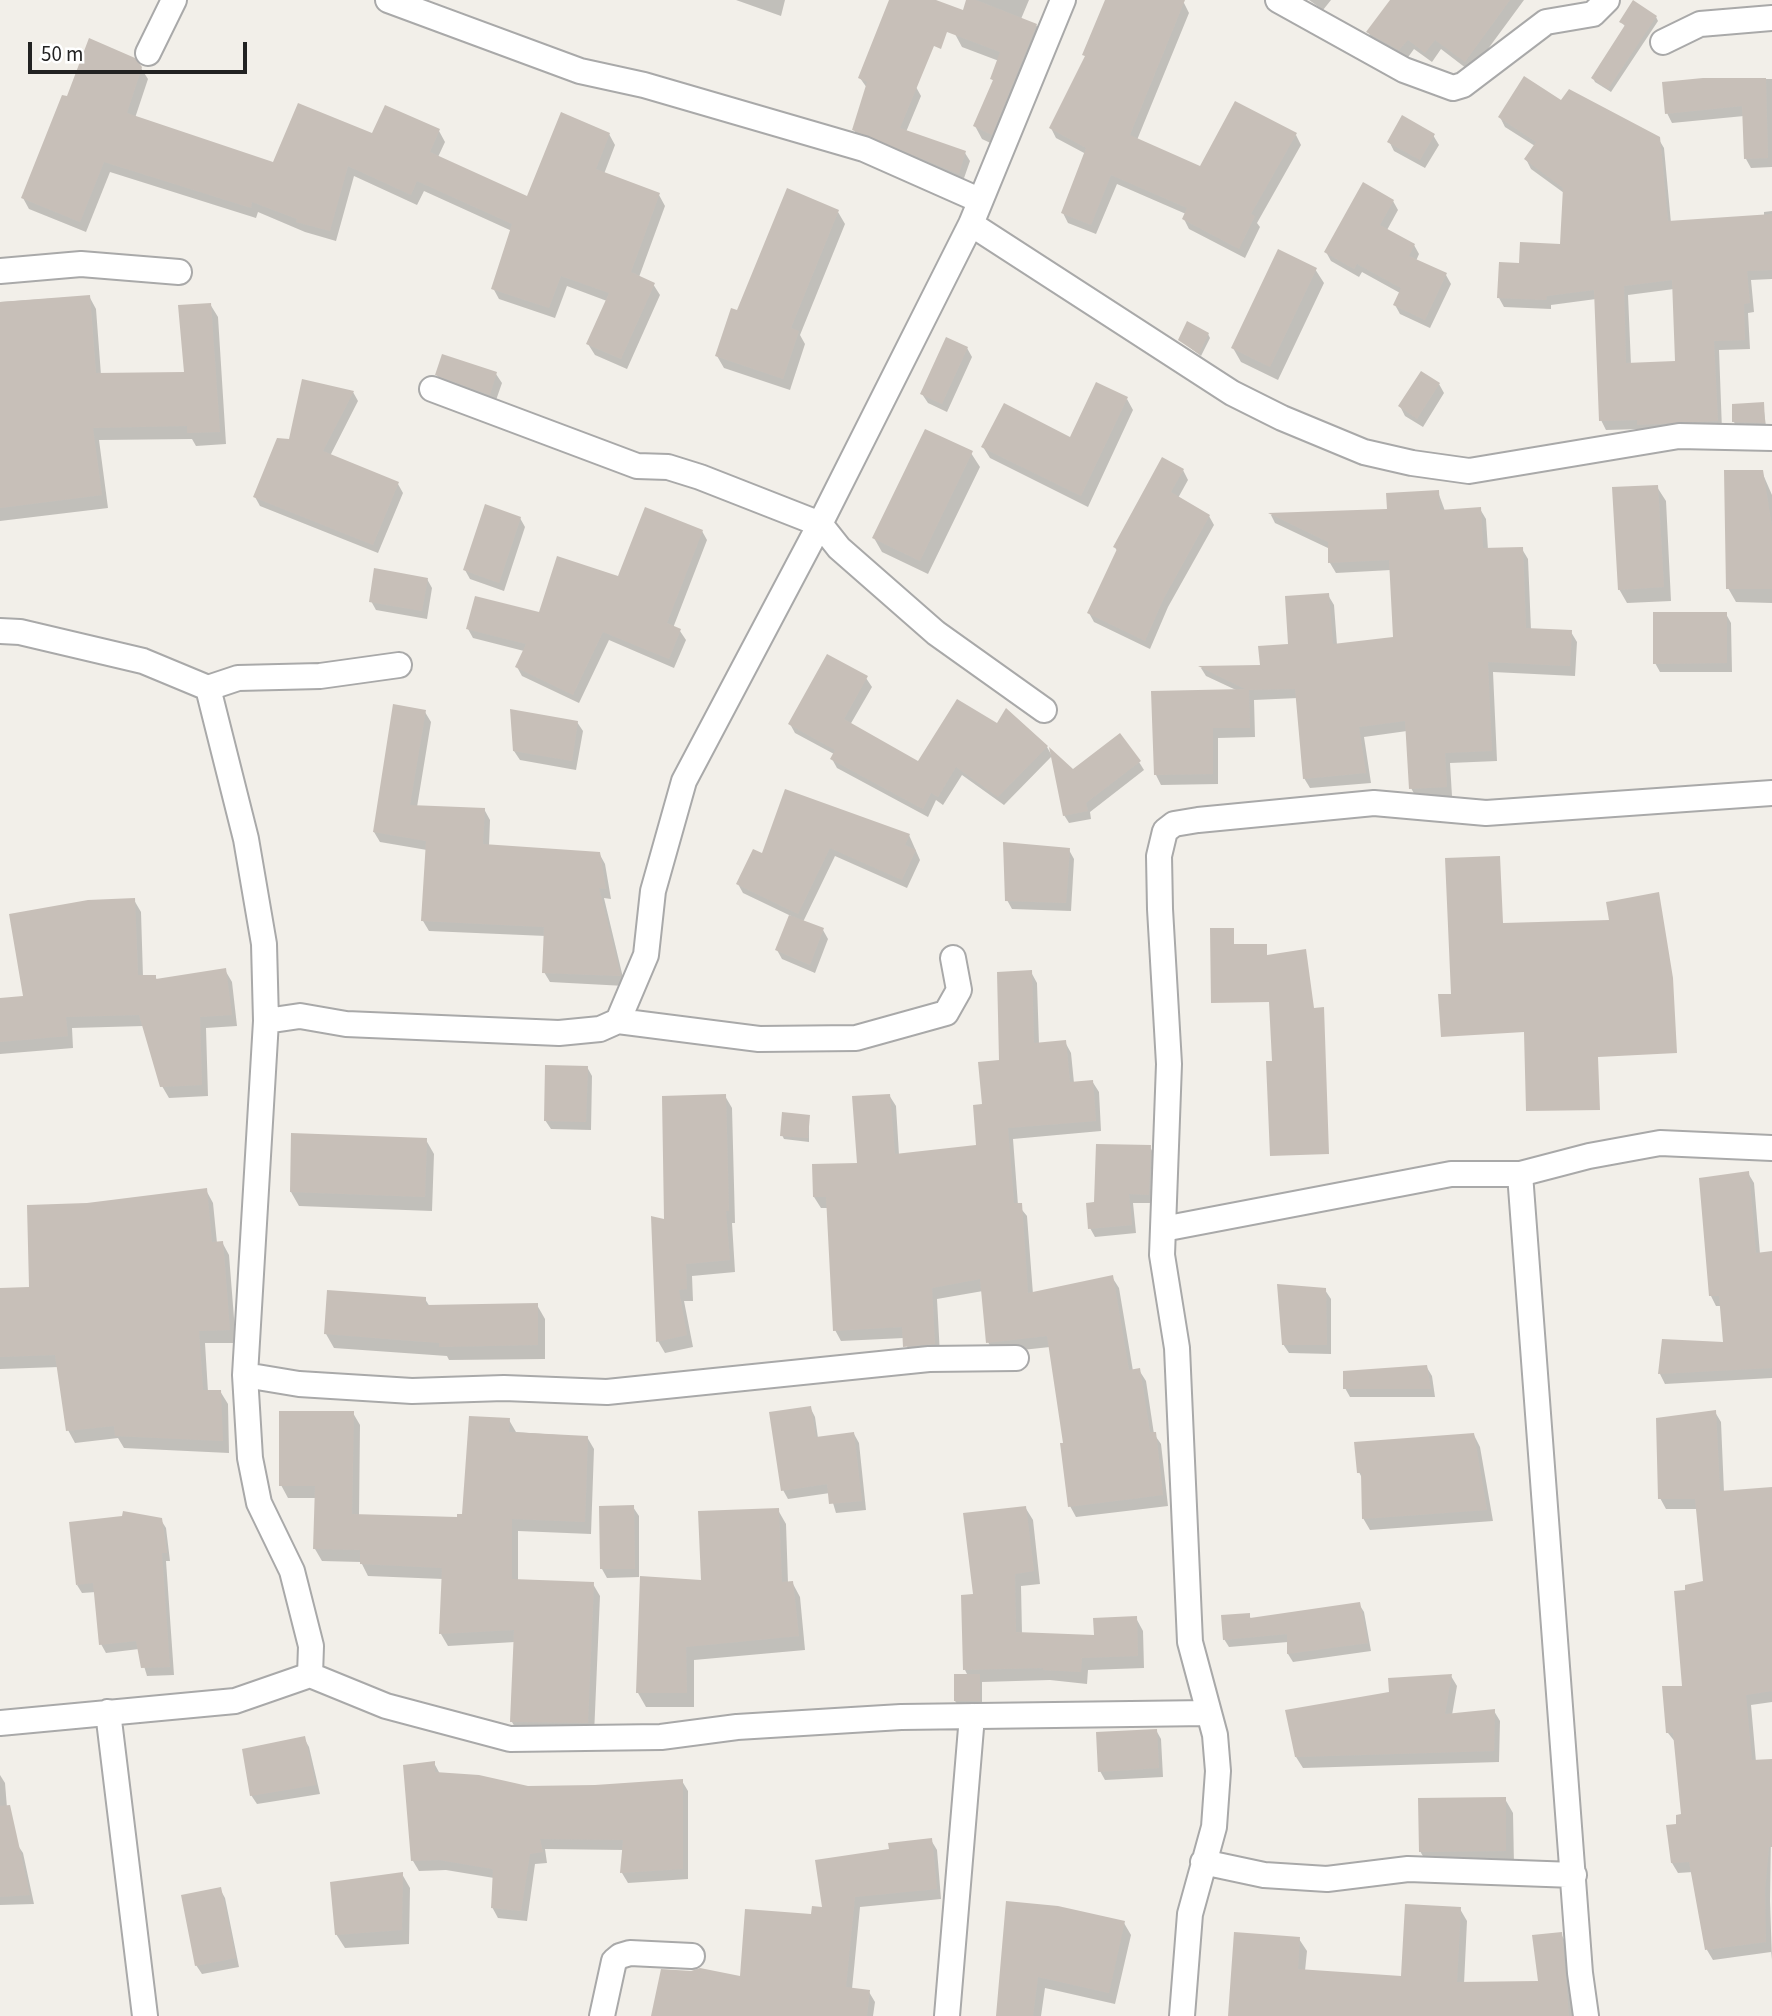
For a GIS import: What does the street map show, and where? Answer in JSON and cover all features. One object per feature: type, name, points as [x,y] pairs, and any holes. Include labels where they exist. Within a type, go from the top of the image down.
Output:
[{"type":"street","points":[[148,53],[174,0]]},
{"type":"street","points":[[388,0],[580,71],[644,85],[864,149],[979,200]]},
{"type":"street","points":[[618,1021],[646,955],[653,891],[684,781],[820,524],[971,224],[1063,0]]},
{"type":"street","points":[[1278,0],[1404,70],[1454,88],[1463,85],[1546,22],[1593,14],[1607,0]]},
{"type":"street","points":[[1663,42],[1700,23],[1772,18]]},
{"type":"street","points":[[971,224],[1232,393],[1282,418],[1364,452],[1412,463],[1469,471],[1679,436],[1772,438]]},
{"type":"street","points":[[0,271],[81,264],[179,272]]},
{"type":"street","points":[[432,389],[636,466],[668,467],[700,477],[820,524],[839,548],[936,633],[1044,710]]},
{"type":"street","points":[[0,631],[20,632],[143,661],[208,688],[238,678],[320,676],[399,665]]},
{"type":"street","points":[[208,688],[246,839],[264,944],[266,1021],[245,1375],[250,1458],[259,1503],[292,1571],[311,1646],[310,1675]]},
{"type":"street","points":[[1182,2016],[1190,1914],[1214,1827],[1218,1770],[1215,1735],[1190,1642],[1177,1348],[1162,1255],[1169,1064],[1159,856],[1165,831],[1174,824],[1374,803],[1486,813],[1772,793]]},
{"type":"street","points":[[266,1021],[300,1016],[346,1024],[559,1033],[588,1031],[618,1021],[759,1039],[856,1038],[946,1013],[959,990],[953,958]]},
{"type":"street","points":[[1163,1229],[1451,1174],[1520,1174],[1589,1156],[1660,1143],[1772,1148]]},
{"type":"street","points":[[1520,1174],[1586,2016]]},
{"type":"street","points":[[245,1375],[299,1384],[412,1391],[504,1388],[607,1392],[929,1359],[1016,1358]]},
{"type":"street","points":[[0,1723],[235,1701],[310,1675],[386,1706],[510,1738],[661,1737],[737,1727],[901,1717],[1208,1713]]},
{"type":"street","points":[[107,1712],[145,2016]]},
{"type":"street","points":[[947,2016],[972,1716]]},
{"type":"street","points":[[1203,1862],[1264,1875],[1327,1879],[1408,1869],[1574,1875]]},
{"type":"street","points":[[602,2016],[614,1961],[620,1956],[630,1953],[692,1956]]},
{"type":"building","points":[[889,0],[936,0],[963,10],[966,0],[976,0],[1037,24],[992,135],[973,126],[993,80],[990,79],[1000,52],[947,32],[941,49],[934,46],[900,128],[966,151],[959,174],[852,130],[867,82],[858,78]]},
{"type":"building","points":[[1105,0],[1185,0],[1130,135],[1200,166],[1235,101],[1297,133],[1251,214],[1255,216],[1239,249],[1182,219],[1187,208],[1111,175],[1091,225],[1061,213],[1086,148],[1049,128],[1085,56],[1082,55]]},
{"type":"building","points":[[1390,0],[1510,0],[1465,62],[1435,40],[1425,53],[1408,40],[1399,50],[1366,32]]},
{"type":"building","points":[[1633,0],[1657,16],[1608,89],[1591,78],[1625,25],[1619,22]]},
{"type":"building","points":[[89,38],[135,58],[142,67],[127,113],[273,162],[298,103],[372,133],[385,105],[440,129],[430,152],[527,196],[561,112],[610,133],[596,169],[660,193],[631,272],[655,283],[621,359],[586,344],[609,293],[561,276],[549,308],[491,289],[512,224],[417,181],[411,195],[348,166],[330,231],[296,222],[297,219],[252,202],[251,208],[104,162],[80,222],[21,198],[62,95],[67,96]]},
{"type":"building","points":[[1524,76],[1561,100],[1569,89],[1660,137],[1668,221],[1772,214],[1772,270],[1747,271],[1750,303],[1744,304],[1745,340],[1714,341],[1718,421],[1637,425],[1637,420],[1599,421],[1594,290],[1547,296],[1546,300],[1497,298],[1499,262],[1519,263],[1520,242],[1560,244],[1563,188],[1524,159],[1536,142],[1498,117]],"holes":[[[1672,280],[1675,361],[1626,363],[1624,286]]]},
{"type":"building","points":[[1703,78],[1766,78],[1768,158],[1744,159],[1742,106],[1665,114],[1662,82]]},
{"type":"building","points":[[1402,115],[1435,134],[1420,160],[1387,142]]},
{"type":"building","points":[[1363,182],[1394,200],[1380,225],[1415,244],[1409,256],[1447,273],[1425,320],[1393,305],[1401,288],[1357,264],[1354,269],[1324,252]]},
{"type":"building","points":[[787,188],[839,210],[791,328],[799,331],[783,379],[715,356],[731,308],[737,310]]},
{"type":"building","points":[[1278,249],[1317,268],[1270,367],[1231,348]]},
{"type":"building","points":[[90,295],[96,373],[184,372],[178,305],[211,303],[220,432],[187,433],[187,426],[93,428],[102,495],[0,508],[0,302]]},
{"type":"building","points":[[1187,321],[1209,333],[1199,354],[1178,340]]},
{"type":"building","points":[[946,337],[968,347],[942,404],[920,394]]},
{"type":"building","points":[[442,354],[497,372],[490,395],[435,375]]},
{"type":"building","points":[[1421,371],[1440,383],[1417,419],[1398,406]]},
{"type":"building","points":[[302,379],[354,391],[323,451],[399,482],[373,545],[253,497],[277,438],[289,439]]},
{"type":"building","points":[[1096,382],[1128,397],[1081,496],[981,447],[1004,403],[1070,437]]},
{"type":"building","points":[[1764,402],[1765,423],[1732,422],[1732,404]]},
{"type":"building","points":[[925,429],[973,451],[920,561],[872,538]]},
{"type":"building","points":[[1162,457],[1184,469],[1171,492],[1210,515],[1164,598],[1145,641],[1087,613],[1117,549],[1113,547]]},
{"type":"building","points":[[1724,470],[1763,470],[1772,527],[1772,589],[1726,589]]},
{"type":"building","points":[[1658,485],[1664,587],[1618,590],[1612,487]]},
{"type":"building","points":[[1439,490],[1440,510],[1481,507],[1483,548],[1523,547],[1526,628],[1572,630],[1570,666],[1488,662],[1492,751],[1445,753],[1447,787],[1409,789],[1405,721],[1359,727],[1366,773],[1303,779],[1295,689],[1249,690],[1250,728],[1213,728],[1213,774],[1154,775],[1151,691],[1245,689],[1198,666],[1260,665],[1258,646],[1288,644],[1285,596],[1329,593],[1333,644],[1393,637],[1389,560],[1328,563],[1328,542],[1268,513],[1387,509],[1386,493]]},
{"type":"building","points":[[485,504],[521,517],[499,583],[463,570]]},
{"type":"building","points":[[645,507],[703,530],[667,623],[681,629],[669,659],[603,632],[573,695],[515,667],[526,644],[466,629],[475,596],[539,612],[557,556],[618,576]]},
{"type":"building","points":[[374,568],[428,578],[422,611],[369,602]]},
{"type":"building","points":[[1653,612],[1727,612],[1727,663],[1653,664]]},
{"type":"building","points":[[827,654],[868,676],[844,719],[918,761],[957,699],[997,723],[1006,708],[1048,746],[998,797],[956,767],[938,797],[931,793],[923,809],[830,759],[835,750],[788,724]]},
{"type":"building","points":[[393,704],[426,710],[410,805],[485,808],[483,844],[600,852],[606,889],[599,888],[621,976],[542,973],[544,927],[421,921],[426,841],[373,832]]},
{"type":"building","points":[[510,709],[578,721],[572,761],[513,751]]},
{"type":"building","points":[[1120,733],[1141,761],[1086,803],[1088,811],[1063,816],[1049,747],[1073,769]]},
{"type":"building","points":[[785,789],[910,834],[905,845],[916,850],[902,880],[830,848],[798,914],[736,884],[753,849],[762,853]]},
{"type":"building","points":[[1003,842],[1070,848],[1066,903],[1005,901]]},
{"type":"building","points":[[1500,856],[1503,923],[1609,920],[1606,902],[1659,892],[1673,978],[1677,1053],[1598,1057],[1600,1110],[1526,1111],[1524,1032],[1441,1037],[1438,994],[1451,994],[1445,858]]},
{"type":"building","points":[[135,898],[138,975],[156,975],[156,979],[226,968],[232,1015],[200,1017],[202,1085],[160,1087],[139,1015],[66,1017],[68,1036],[0,1042],[0,998],[23,996],[9,914],[88,900]]},
{"type":"building","points":[[789,915],[824,928],[810,965],[775,950]]},
{"type":"building","points":[[1210,928],[1234,928],[1234,944],[1267,944],[1267,955],[1306,949],[1314,1008],[1324,1007],[1329,1154],[1270,1156],[1266,1061],[1272,1061],[1269,1002],[1211,1003]]},
{"type":"building","points":[[1032,970],[1034,1043],[1066,1040],[1070,1082],[1093,1080],[1096,1121],[1008,1128],[1014,1203],[1022,1203],[1028,1293],[1113,1275],[1129,1370],[1140,1368],[1150,1432],[1156,1432],[1163,1495],[1068,1507],[1060,1443],[1063,1443],[1047,1336],[986,1343],[980,1279],[932,1288],[935,1344],[903,1347],[902,1327],[833,1331],[826,1197],[813,1197],[812,1164],[857,1163],[852,1096],[890,1094],[895,1154],[976,1145],[973,1105],[982,1104],[978,1062],[999,1060],[997,972]]},
{"type":"building","points":[[545,1065],[588,1066],[586,1122],[544,1121]]},
{"type":"building","points":[[726,1094],[729,1211],[726,1211],[730,1260],[686,1264],[687,1289],[679,1290],[687,1335],[656,1342],[651,1216],[664,1219],[662,1096]]},
{"type":"building","points":[[782,1112],[810,1115],[808,1138],[780,1136]]},
{"type":"building","points":[[291,1133],[427,1138],[425,1197],[290,1192]]},
{"type":"building","points":[[1096,1144],[1151,1145],[1149,1195],[1129,1194],[1132,1225],[1088,1229],[1086,1203],[1094,1202]]},
{"type":"building","points":[[1749,1171],[1756,1253],[1772,1251],[1772,1368],[1658,1374],[1662,1339],[1723,1342],[1719,1296],[1709,1296],[1699,1178]]},
{"type":"building","points":[[207,1188],[212,1242],[223,1241],[230,1330],[199,1331],[203,1390],[221,1390],[223,1441],[115,1436],[114,1426],[66,1431],[55,1355],[0,1357],[0,1288],[29,1287],[27,1205],[87,1203]]},
{"type":"building","points":[[1277,1284],[1326,1288],[1327,1345],[1282,1345]]},
{"type":"building","points":[[327,1290],[426,1297],[426,1305],[538,1303],[538,1345],[439,1347],[439,1343],[324,1334]]},
{"type":"building","points":[[1427,1365],[1431,1389],[1343,1389],[1343,1371]]},
{"type":"building","points":[[811,1406],[816,1437],[854,1432],[862,1501],[829,1504],[827,1484],[781,1491],[769,1412]]},
{"type":"building","points":[[1716,1410],[1720,1491],[1772,1487],[1772,1691],[1746,1695],[1752,1760],[1772,1759],[1772,1847],[1769,1847],[1765,1890],[1766,1942],[1705,1950],[1689,1862],[1671,1863],[1666,1825],[1676,1824],[1676,1815],[1681,1814],[1673,1733],[1666,1733],[1662,1686],[1682,1686],[1674,1591],[1685,1590],[1685,1585],[1703,1581],[1695,1499],[1658,1499],[1656,1418]]},
{"type":"building","points":[[279,1411],[354,1411],[352,1514],[457,1517],[457,1514],[462,1514],[469,1416],[510,1418],[509,1432],[588,1436],[585,1522],[512,1519],[512,1579],[594,1582],[588,1723],[510,1722],[514,1630],[439,1634],[442,1568],[360,1564],[360,1550],[313,1549],[315,1486],[279,1486]]},
{"type":"building","points":[[1474,1433],[1487,1510],[1362,1519],[1361,1473],[1357,1473],[1354,1442]]},
{"type":"building","points":[[634,1505],[635,1569],[600,1569],[599,1506]]},
{"type":"building","points":[[1026,1506],[1034,1571],[1015,1574],[1016,1632],[1094,1635],[1093,1618],[1137,1616],[1138,1656],[1082,1658],[1081,1672],[1043,1668],[963,1670],[961,1595],[973,1594],[963,1513]]},
{"type":"building","points":[[779,1508],[782,1582],[793,1581],[799,1636],[686,1647],[687,1693],[636,1693],[640,1576],[701,1580],[698,1511]]},
{"type":"building","points":[[123,1511],[162,1518],[167,1553],[162,1553],[170,1667],[141,1668],[136,1641],[99,1645],[93,1583],[76,1585],[69,1522],[122,1516]]},
{"type":"building","points":[[1360,1602],[1368,1643],[1287,1654],[1287,1634],[1223,1640],[1221,1615],[1250,1613],[1250,1618]]},
{"type":"building","points":[[954,1674],[980,1674],[980,1701],[954,1701]]},
{"type":"building","points":[[1452,1674],[1445,1714],[1495,1709],[1494,1751],[1295,1757],[1285,1710],[1389,1692],[1388,1678]]},
{"type":"building","points":[[1157,1729],[1159,1768],[1098,1772],[1096,1732]]},
{"type":"building","points":[[305,1736],[316,1785],[250,1796],[242,1749]]},
{"type":"building","points":[[435,1761],[435,1772],[479,1775],[528,1786],[683,1779],[683,1869],[620,1873],[623,1840],[540,1839],[543,1852],[530,1854],[521,1911],[491,1908],[493,1869],[439,1860],[411,1861],[403,1765]]},
{"type":"building","points":[[1506,1797],[1506,1851],[1419,1852],[1418,1798]]},
{"type":"building","points":[[10,1805],[30,1895],[0,1897],[0,1806]]},
{"type":"building","points":[[932,1838],[937,1889],[855,1897],[846,1987],[870,1990],[867,2016],[651,2016],[661,1969],[691,1971],[700,1968],[740,1976],[745,1909],[811,1914],[812,1906],[822,1907],[815,1860],[889,1849],[888,1843]]},
{"type":"building","points":[[403,1872],[402,1930],[335,1935],[330,1882]]},
{"type":"building","points":[[221,1887],[236,1958],[195,1966],[181,1895]]},
{"type":"building","points":[[1006,1901],[1058,1906],[1125,1921],[1109,1993],[1038,1977],[1033,2016],[996,2016]]},
{"type":"building","points":[[1405,1904],[1461,1907],[1457,1982],[1538,1981],[1532,1935],[1562,1932],[1569,2016],[1228,2016],[1234,1932],[1300,1937],[1298,1969],[1401,1976]]}]
